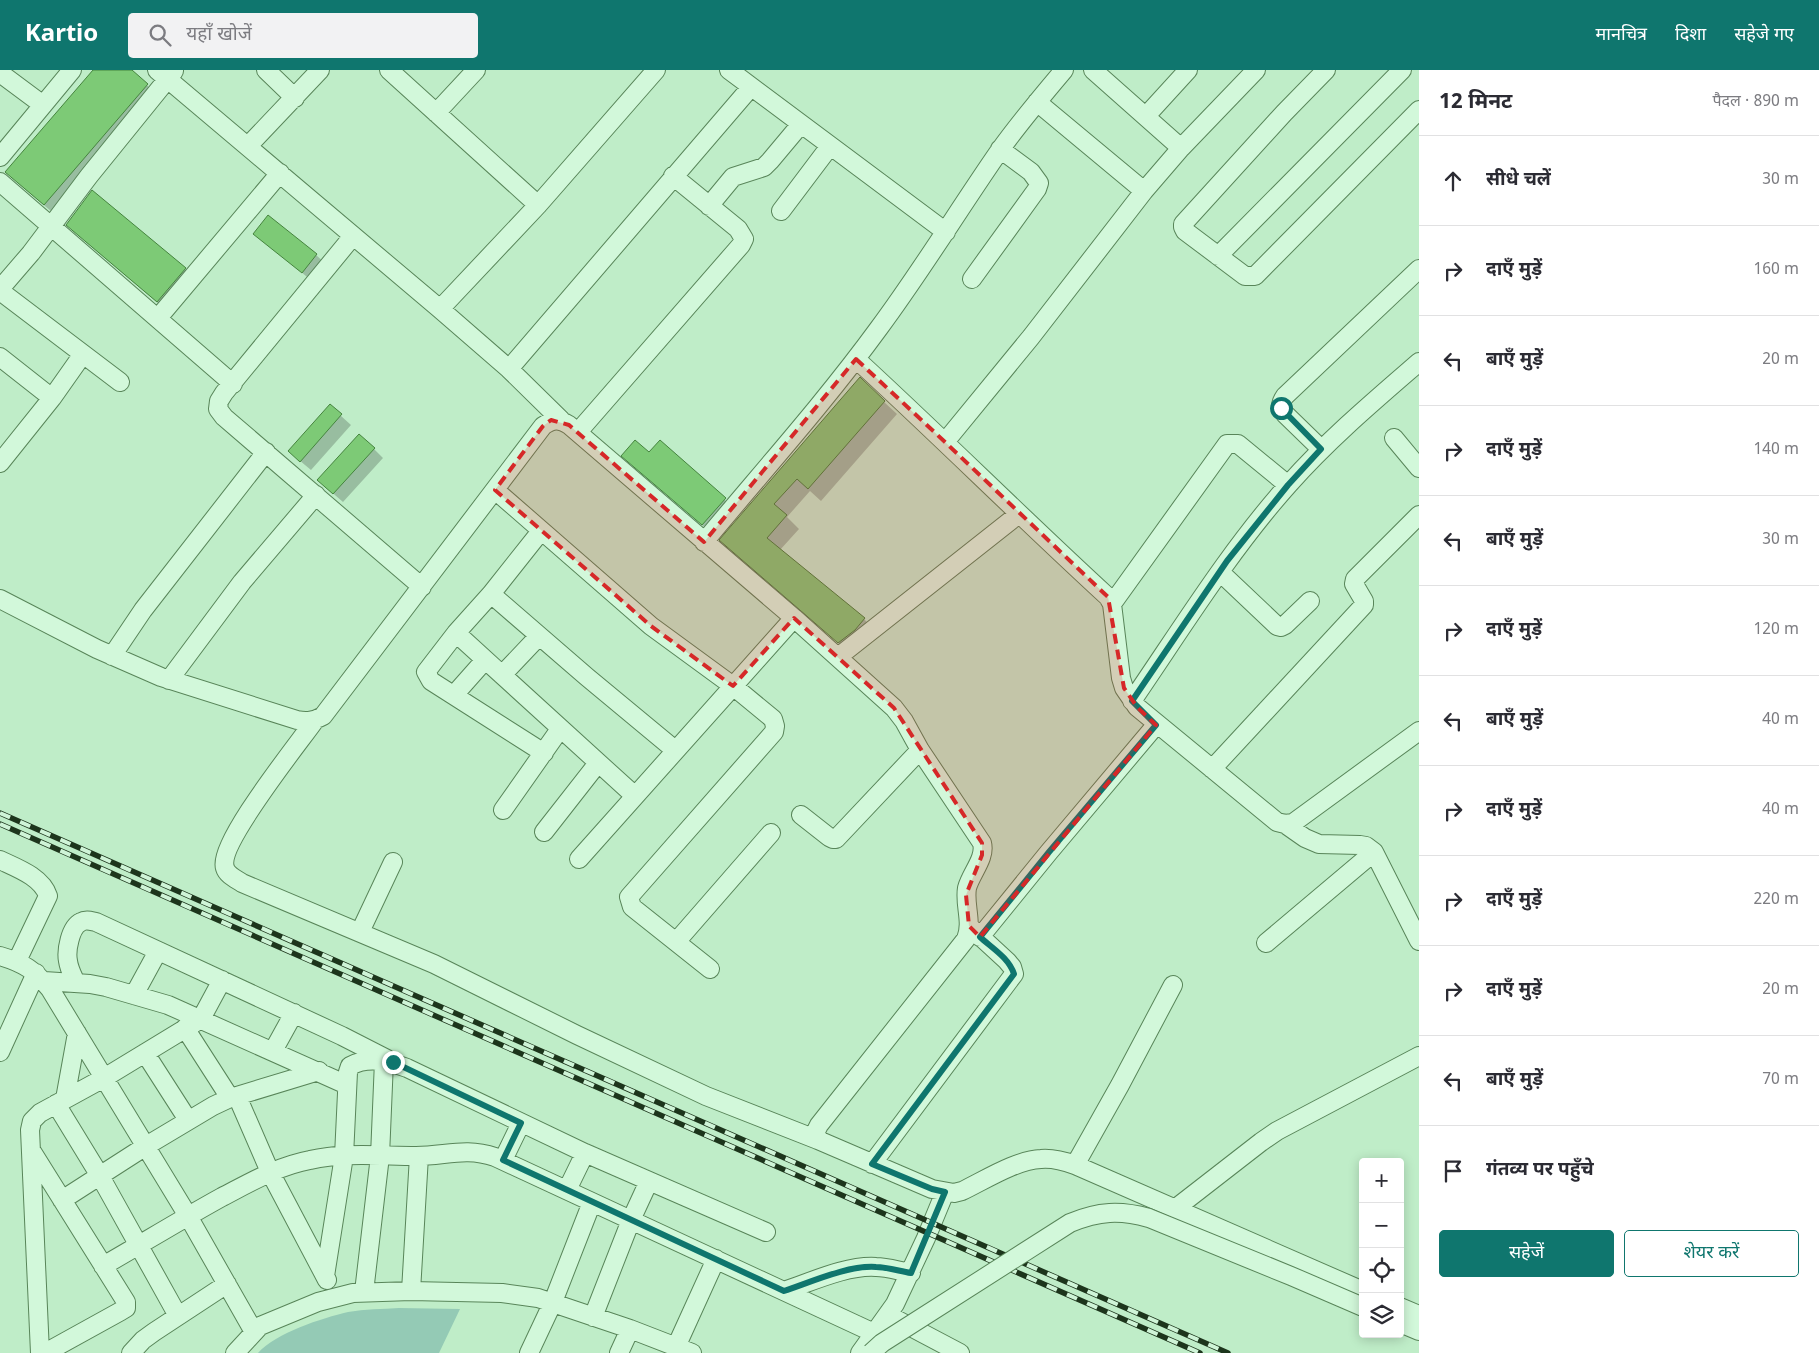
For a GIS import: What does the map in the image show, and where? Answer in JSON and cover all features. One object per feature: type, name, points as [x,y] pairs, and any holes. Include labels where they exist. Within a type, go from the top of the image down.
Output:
[{"type":"street","points":[[0,157],[72,70]]},
{"type":"street","points":[[266,70],[295,98]]},
{"type":"street","points":[[248,146],[320,70]]},
{"type":"street","points":[[389,70],[538,205]]},
{"type":"street","points":[[436,113],[476,70]]},
{"type":"street","points":[[729,70],[946,232]]},
{"type":"street","points":[[704,542],[880,328],[1000,149],[1064,70]]},
{"type":"street","points":[[1093,70],[1181,148]]},
{"type":"street","points":[[1146,116],[1188,70]]},
{"type":"street","points":[[945,442],[1031,337],[1144,190],[1181,148],[1256,70]]},
{"type":"street","points":[[1326,70],[1284,113],[1183,224],[1185,230],[1245,276],[1255,276],[1419,110]]},
{"type":"street","points":[[1218,256],[1402,70]]},
{"type":"street","points":[[440,309],[538,205],[651,72]]},
{"type":"street","points":[[0,73],[43,104]]},
{"type":"street","points":[[120,382],[0,290],[52,225],[166,73],[248,146],[509,369],[561,420],[578,432],[794,618],[894,708],[982,843],[982,855],[971,875],[966,895],[975,932],[1007,961],[1012,967],[1014,974],[872,1164]]},
{"type":"street","points":[[509,369],[751,86]]},
{"type":"street","points":[[1037,102],[1144,190]]},
{"type":"street","points":[[709,206],[733,176],[764,166],[770,161],[800,124]]},
{"type":"street","points":[[781,211],[830,146]]},
{"type":"street","points":[[972,278],[1037,189],[1039,182],[1031,172],[1000,149]]},
{"type":"street","points":[[158,318],[280,173]]},
{"type":"street","points":[[578,432],[742,245],[744,239],[738,229],[673,176]]},
{"type":"street","points":[[0,182],[52,225],[232,384]]},
{"type":"street","points":[[353,236],[232,384],[219,401],[218,409],[224,417],[422,587]]},
{"type":"street","points":[[1321,449],[1285,414],[1281,408],[1281,402],[1285,396],[1419,269]]},
{"type":"street","points":[[0,463],[52,398],[83,354]]},
{"type":"street","points":[[0,357],[52,398]]},
{"type":"street","points":[[856,359],[1108,597],[1112,604],[1121,678],[1132,701],[1156,725],[1277,822],[1285,824],[1305,838],[1319,844],[1360,845],[1366,846],[1374,852],[1419,941]]},
{"type":"street","points":[[1132,701],[1238,547],[1288,485],[1321,449],[1419,362]]},
{"type":"street","points":[[0,598],[112,656],[169,680],[297,720],[306,722],[315,720],[323,716],[542,426],[551,420],[561,420]]},
{"type":"street","points":[[1394,438],[1416,459]]},
{"type":"street","points":[[1112,604],[1227,444],[1238,444],[1288,485]]},
{"type":"street","points":[[112,656],[143,610],[266,452]]},
{"type":"street","points":[[495,490],[651,626],[733,686],[773,719],[774,732],[629,897],[632,907],[710,969]]},
{"type":"street","points":[[169,680],[242,582],[316,495]]},
{"type":"street","points":[[838,657],[1019,514]]},
{"type":"street","points":[[1212,770],[1364,605],[1362,596],[1354,584],[1355,579],[1419,515]]},
{"type":"street","points":[[540,531],[491,594],[456,633],[426,672],[431,681],[544,753]]},
{"type":"street","points":[[1220,572],[1277,626],[1285,625],[1310,601]]},
{"type":"street","points":[[491,594],[675,750]]},
{"type":"street","points":[[579,858],[794,618]]},
{"type":"street","points":[[456,633],[634,796]]},
{"type":"street","points":[[502,676],[539,636]]},
{"type":"street","points":[[454,695],[485,660]]},
{"type":"street","points":[[315,720],[246,816],[224,858],[225,868],[229,874],[242,883],[434,964],[706,1096],[818,1140],[932,1189],[954,1193],[1025,1161],[1040,1159],[1058,1160],[1075,1165],[1176,1208],[1359,1288]]},
{"type":"street","points":[[818,1140],[816,1131],[819,1125],[966,939],[975,932],[1049,852],[1156,725]]},
{"type":"street","points":[[503,810],[560,729]]},
{"type":"street","points":[[1285,824],[1293,823],[1419,731]]},
{"type":"street","points":[[801,815],[829,838],[836,839],[920,750]]},
{"type":"street","points":[[544,832],[598,763]]},
{"type":"street","points":[[676,942],[771,834]]},
{"type":"street","points":[[1266,942],[1374,852]]},
{"type":"street","points":[[0,860],[41,882],[46,888],[48,896],[17,961]]},
{"type":"street","points":[[360,932],[393,862]]},
{"type":"street","points":[[76,983],[68,961],[67,945],[76,925],[81,921],[96,922],[294,1013],[389,1062],[585,1153],[766,1232]]},
{"type":"street","points":[[134,995],[158,950]]},
{"type":"street","points":[[0,956],[17,961],[40,977],[77,1033],[146,1146],[254,1332]]},
{"type":"street","points":[[40,977],[106,987],[168,1005],[201,1018],[347,1085]]},
{"type":"street","points":[[0,1052],[40,977]]},
{"type":"street","points":[[40,1353],[30,1130],[32,1121],[40,1113],[104,1078],[201,1018],[222,980]]},
{"type":"street","points":[[1075,1165],[1120,1085],[1172,984]]},
{"type":"street","points":[[274,1051],[294,1013]]},
{"type":"street","points":[[185,1028],[234,1097],[270,1172],[336,1297]]},
{"type":"street","points":[[77,1033],[61,1102],[138,1246],[178,1316]]},
{"type":"street","points":[[145,1052],[188,1120]]},
{"type":"street","points":[[1176,1208],[1277,1131],[1419,1056]]},
{"type":"street","points":[[325,1276],[344,1156],[347,1085],[350,1066],[357,1062],[389,1062]]},
{"type":"street","points":[[364,1292],[389,1062]]},
{"type":"street","points":[[62,1200],[188,1120],[234,1097],[319,1071]]},
{"type":"street","points":[[503,1160],[521,1123]]},
{"type":"street","points":[[31,1150],[126,1302],[126,1308],[45,1353]]},
{"type":"street","points":[[103,1266],[188,1216],[270,1172],[311,1159],[344,1156],[419,1156],[471,1152],[485,1153],[874,1333]]},
{"type":"street","points":[[567,1190],[585,1153]]},
{"type":"street","points":[[411,1291],[419,1156]]},
{"type":"street","points":[[593,1317],[631,1220],[650,1181]]},
{"type":"street","points":[[860,1353],[895,1304],[911,1273],[945,1192]]},
{"type":"street","points":[[529,1353],[553,1302],[592,1202]]},
{"type":"street","points":[[871,1353],[882,1343],[1070,1223],[1098,1213],[1131,1213],[1149,1218],[1359,1305]]},
{"type":"street","points":[[235,1353],[260,1326],[274,1319],[336,1297],[364,1292],[411,1291],[502,1293],[538,1298],[630,1329],[684,1350],[716,1259]]},
{"type":"street","points":[[784,1291],[834,1274],[863,1268],[874,1267],[911,1273]]},
{"type":"street","points":[[131,1353],[144,1340],[227,1284]]},
{"type":"street","points":[[1404,1309],[1419,1315]]},
{"type":"street","points":[[888,1315],[960,1353]]},
{"type":"street","points":[[1404,1325],[1419,1331]]},
{"type":"street","points":[[620,1353],[630,1329]]},
{"type":"highlighted area","points":[[856,359],[945,442],[1108,597],[1124,688],[1137,707],[1156,725],[980,937],[969,926],[966,895],[982,855],[982,843],[894,708],[794,618],[733,686],[651,626],[495,490],[543,426],[551,420],[569,425],[704,542]]},
{"type":"green space","points":[[399,1308],[460,1309],[439,1353],[258,1353],[276,1339],[300,1327],[326,1318],[354,1311]]},
{"type":"building","points":[[93,70],[132,70],[148,84],[44,205],[5,172]]},
{"type":"building","points":[[92,190],[186,268],[157,302],[66,225]]},
{"type":"building","points":[[268,215],[317,254],[302,273],[253,234]]},
{"type":"building","points":[[860,377],[885,401],[808,489],[797,479],[774,504],[787,515],[767,538],[865,618],[855,630],[838,643],[719,540]]},
{"type":"building","points":[[330,404],[342,414],[300,462],[288,451]]},
{"type":"building","points":[[359,434],[375,448],[333,494],[317,480]]},
{"type":"building","points":[[635,440],[649,452],[660,440],[726,498],[702,525],[621,456]]},
{"type":"railway","points":[[0,813],[1228,1353]]},
{"type":"railway","points":[[0,824],[1200,1353]]},
{"type":"route","points":[[393,1062],[521,1123],[503,1160],[784,1291],[834,1274],[863,1268],[887,1268],[911,1273],[945,1192],[932,1189],[872,1164],[1012,979],[1014,974],[1012,967],[980,937],[1156,725],[1132,701],[1227,561],[1288,485],[1321,449],[1281,408]]}]
